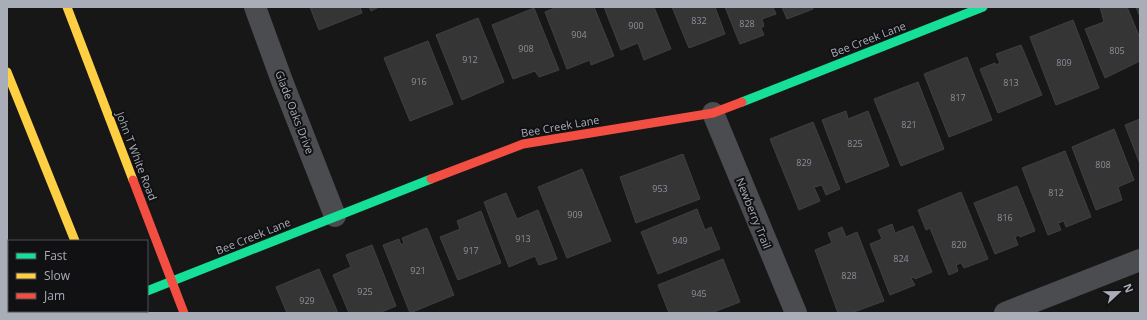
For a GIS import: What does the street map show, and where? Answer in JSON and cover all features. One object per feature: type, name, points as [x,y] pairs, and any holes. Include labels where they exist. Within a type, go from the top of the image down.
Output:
[{"type":"street","name":"John T White Road","points":[[67,7],[184,313]]},
{"type":"street","name":"Glade Oaks Drive","points":[[255,7],[282,81],[335,216]]},
{"type":"street","name":"Bee Creek Lane","points":[[148,292],[335,216],[523,144],[713,113],[983,7]]},
{"type":"street","points":[[7,72],[75,240]]},
{"type":"street","name":"Newberry Trail","points":[[713,113],[796,313]]},
{"type":"street","points":[[1005,313],[1140,260]]},
{"type":"building","points":[[310,7],[360,7],[362,13],[319,30]]},
{"type":"building","points":[[369,7],[379,7],[371,11]]},
{"type":"building","points":[[557,7],[594,7],[614,56],[591,65],[590,60],[567,69],[545,12]]},
{"type":"building","points":[[604,7],[654,7],[671,49],[644,60],[638,43],[621,50]]},
{"type":"building","points":[[672,7],[715,7],[725,34],[689,48]]},
{"type":"building","points":[[725,7],[773,7],[776,14],[762,19],[764,26],[761,28],[764,35],[740,44]]},
{"type":"building","points":[[782,7],[813,7],[813,9],[787,19]]},
{"type":"building","points":[[1100,7],[1127,7],[1140,38],[1140,61],[1105,78],[1085,29],[1104,22]]},
{"type":"building","points":[[1136,7],[1140,7],[1140,17]]},
{"type":"building","points":[[534,8],[559,70],[539,77],[535,71],[513,79],[492,25]]},
{"type":"building","points":[[478,18],[504,82],[462,100],[436,35]]},
{"type":"building","points":[[1073,20],[1099,88],[1056,105],[1030,37]]},
{"type":"building","points":[[428,41],[453,104],[410,121],[384,58]]},
{"type":"building","points":[[1021,45],[1042,95],[998,113],[980,69],[995,63],[996,65],[1000,63],[996,54]]},
{"type":"building","points":[[967,57],[992,120],[949,137],[924,74]]},
{"type":"building","points":[[918,82],[944,149],[901,166],[874,99]]},
{"type":"building","points":[[846,111],[848,119],[868,111],[889,166],[846,183],[822,120]]},
{"type":"building","points":[[1140,119],[1140,164],[1125,125]]},
{"type":"building","points":[[813,122],[840,189],[826,195],[822,185],[814,187],[820,201],[799,210],[770,139]]},
{"type":"building","points":[[1114,129],[1134,180],[1118,187],[1122,200],[1096,210],[1072,147]]},
{"type":"building","points":[[1065,151],[1091,217],[1066,227],[1064,221],[1058,223],[1061,230],[1048,235],[1022,168]]},
{"type":"building","points":[[683,154],[700,199],[636,223],[620,177]]},
{"type":"building","points":[[582,169],[611,241],[567,258],[538,187]]},
{"type":"building","points":[[1017,186],[1035,231],[1020,237],[1019,235],[1015,237],[1018,245],[995,254],[974,203]]},
{"type":"building","points":[[961,192],[988,259],[964,268],[961,263],[956,265],[958,271],[949,275],[930,228],[926,230],[918,210]]},
{"type":"building","points":[[506,193],[517,219],[538,210],[557,259],[539,265],[535,256],[509,267],[484,202]]},
{"type":"building","points":[[697,209],[705,230],[711,227],[720,249],[658,274],[641,232]]},
{"type":"building","points":[[481,211],[501,263],[458,280],[440,237],[460,229],[457,221]]},
{"type":"building","points":[[892,224],[895,233],[913,226],[932,272],[915,279],[914,277],[911,278],[915,285],[890,295],[870,244],[882,239],[878,230]]},
{"type":"building","points":[[842,227],[846,237],[857,232],[884,301],[851,313],[838,313],[815,250],[832,243],[828,233]]},
{"type":"building","points":[[427,228],[454,295],[410,313],[383,245],[399,239],[401,245],[404,243],[402,238]]},
{"type":"building","points":[[372,245],[396,306],[379,313],[349,313],[333,275],[351,267],[346,255]]},
{"type":"building","points":[[723,259],[740,302],[711,313],[669,313],[658,285]]},
{"type":"building","points":[[319,269],[338,313],[287,313],[276,287]]},
{"type":"traffic: fast","points":[[742,102],[983,7]]},
{"type":"traffic: fast","points":[[148,291],[431,179]]},
{"type":"traffic: slow","points":[[67,7],[133,180]]},
{"type":"traffic: slow","points":[[7,72],[75,240]]},
{"type":"traffic: jam","points":[[431,179],[523,144],[713,113],[742,102]]},
{"type":"traffic: jam","points":[[133,180],[184,313]]}]
